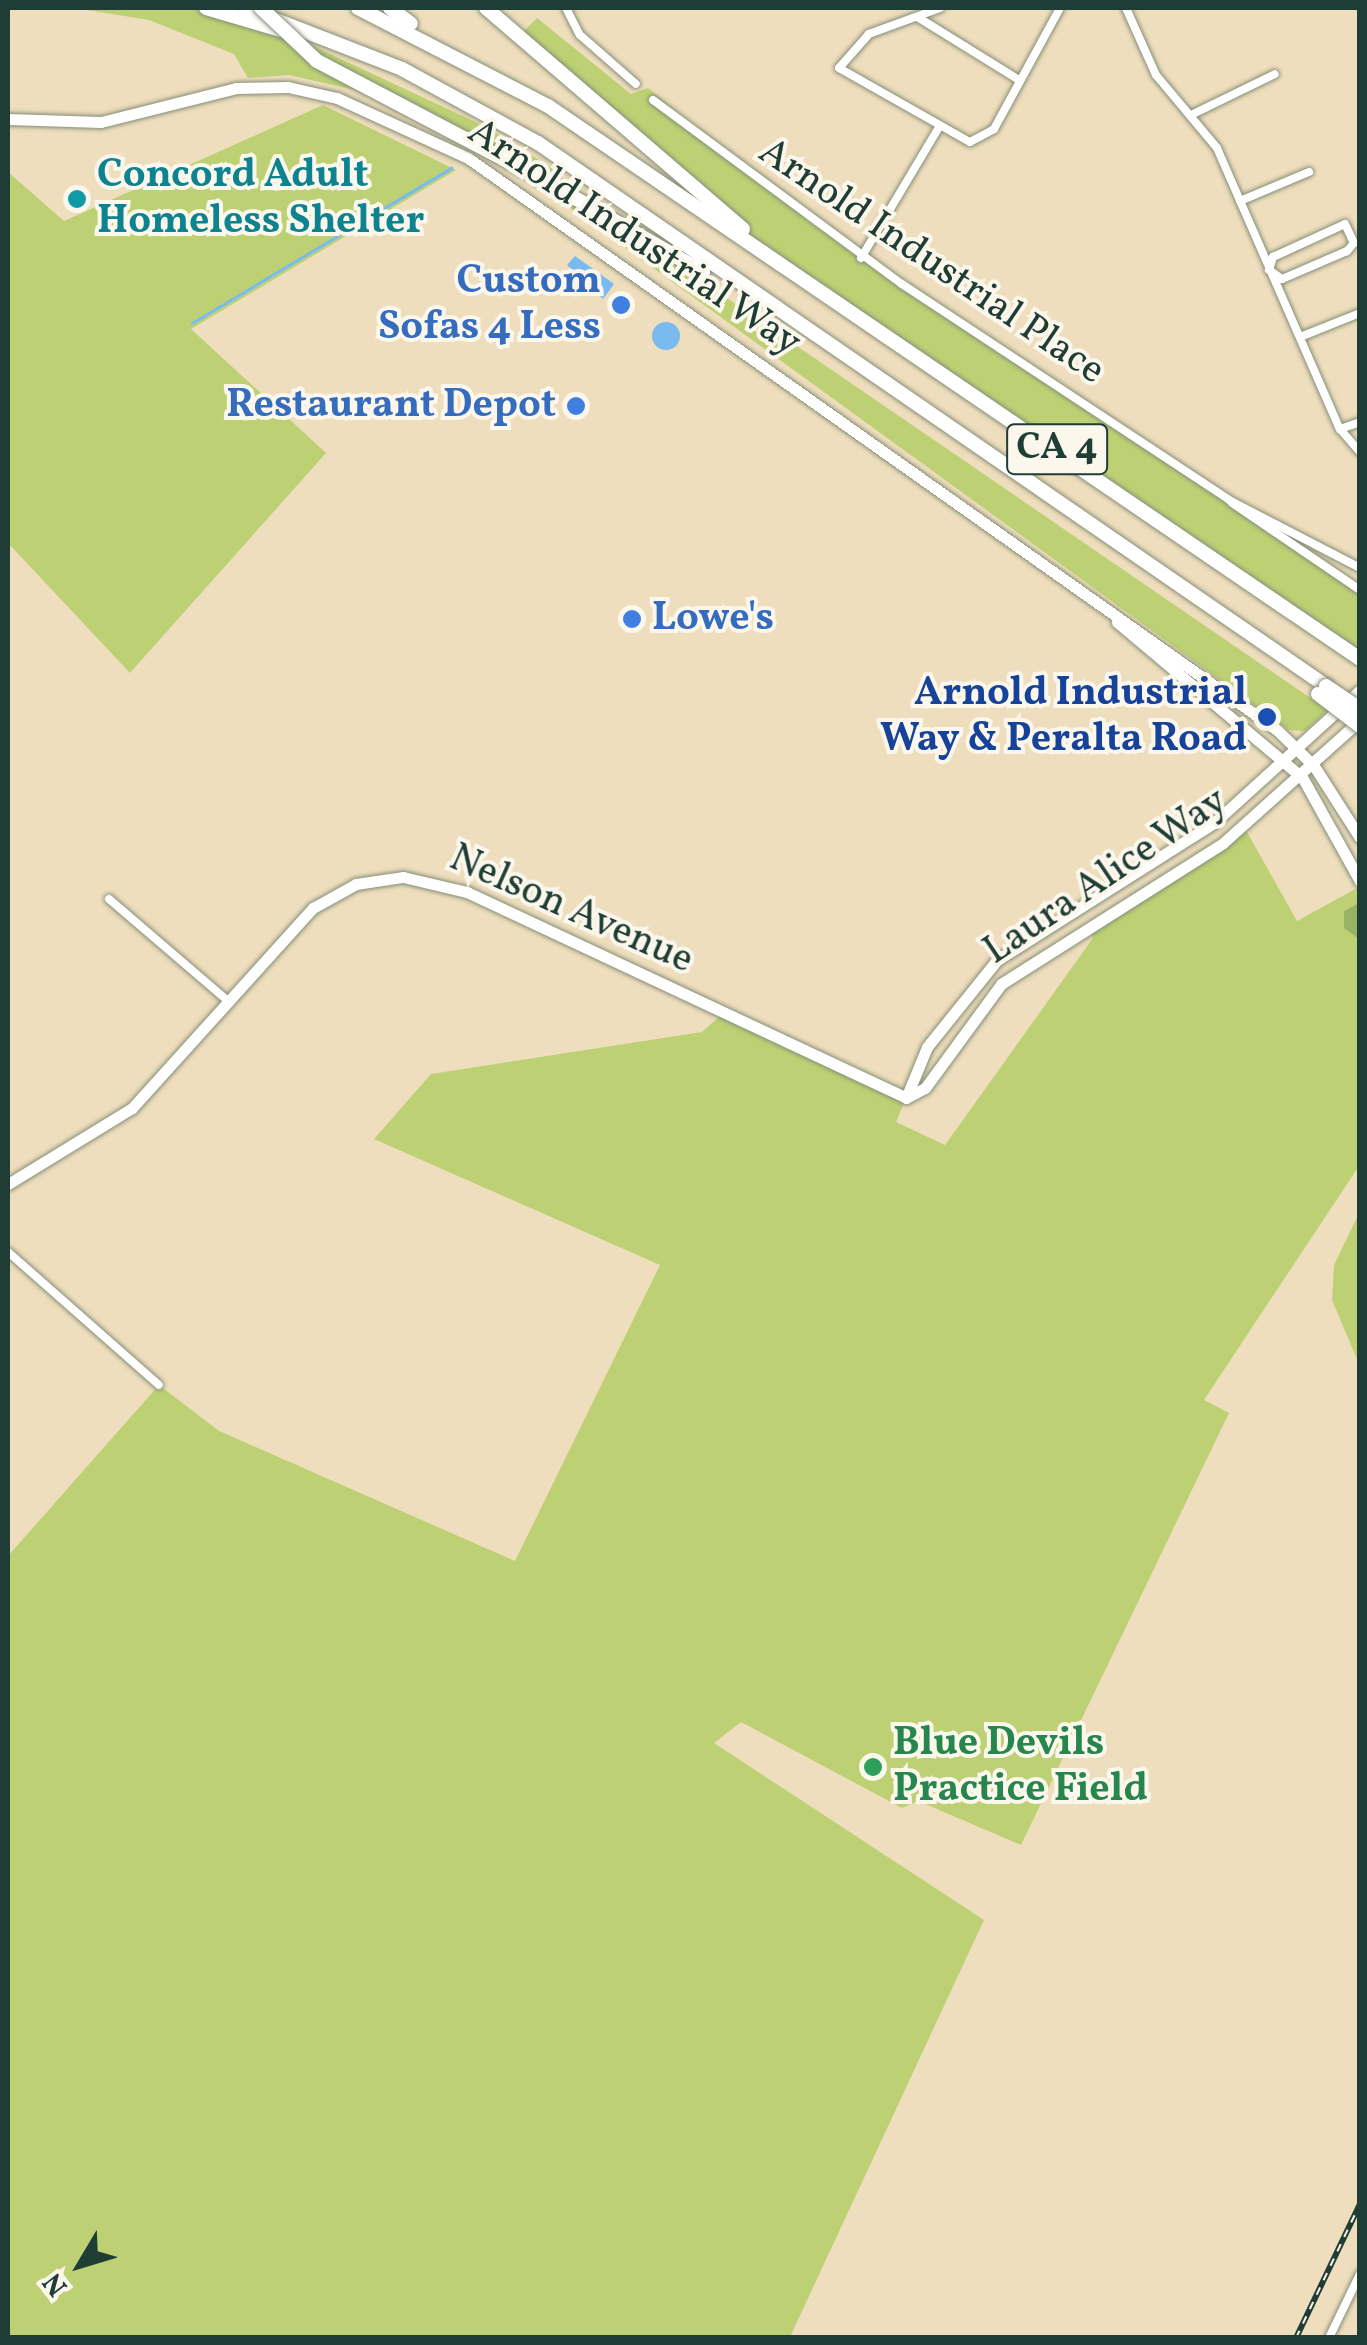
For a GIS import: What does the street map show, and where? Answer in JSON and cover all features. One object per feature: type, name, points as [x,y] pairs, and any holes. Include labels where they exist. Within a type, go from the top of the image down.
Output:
[{"type":"highway","points":[[206,8],[443,89]]},
{"type":"highway","name":"CA 4","points":[[245,8],[443,89],[593,179],[740,289],[1322,690]]},
{"type":"highway","points":[[262,8],[317,61],[740,289]]},
{"type":"highway","name":"CA 4","points":[[358,8],[428,37],[756,245],[1357,658]]},
{"type":"highway","points":[[390,8],[428,37]]},
{"type":"highway","points":[[486,8],[719,201],[756,245]]},
{"type":"highway","points":[[1322,690],[1360,710]]},
{"type":"highway","points":[[1322,690],[1360,723]]},
{"type":"street","points":[[566,8],[580,34],[636,84]]},
{"type":"street","points":[[940,8],[869,34],[840,68],[970,142],[989,135],[1060,8]]},
{"type":"street","points":[[1126,8],[1156,75],[1191,115],[1240,200],[1340,429],[1360,452]]},
{"type":"street","points":[[918,18],[1020,80]]},
{"type":"street","points":[[1191,115],[1275,74]]},
{"type":"street","name":"Arnold Industrial Way","points":[[8,119],[102,122],[263,86],[320,93],[398,124],[577,231],[1298,748],[1360,838]]},
{"type":"street","name":"Arnold Industrial Place","points":[[652,100],[862,258],[1360,590]]},
{"type":"street","points":[[862,258],[940,128]]},
{"type":"street","points":[[1240,200],[1309,172]]},
{"type":"street","points":[[1333,226],[1352,234],[1347,250],[1282,280],[1269,270],[1273,256],[1333,226]]},
{"type":"street","points":[[1300,337],[1360,312]]},
{"type":"street","points":[[1340,429],[1360,422]]},
{"type":"street","name":"Arnold Industrial Place","points":[[1229,500],[1360,568]]},
{"type":"street","name":"Arnold Industrial Way","points":[[1107,612],[1302,777],[1360,880]]},
{"type":"street","name":"Laura Alice Way","points":[[906,1098],[927,1047],[997,960],[1199,833],[1360,690]]},
{"type":"street","name":"Laura Alice Way","points":[[906,1098],[925,1088],[1001,984],[1223,843],[1360,723]]},
{"type":"street","name":"Nelson Avenue","points":[[8,1184],[132,1108],[228,1001],[332,895],[371,880],[424,880],[906,1098]]},
{"type":"street","points":[[109,900],[228,1001]]},
{"type":"street","points":[[8,1252],[159,1385]]},
{"type":"street","points":[[1329,2338],[1360,2274]]},
{"type":"green space","points":[[75,8],[206,8],[277,29],[484,126],[560,173],[538,186],[360,91],[289,75],[248,78],[234,54],[149,20]]},
{"type":"green space","points":[[537,18],[631,94],[648,88],[809,222],[1359,590],[1359,658],[757,245],[517,38]]},
{"type":"green space","points":[[323,105],[456,170],[191,329],[326,453],[130,673],[8,543],[8,172],[64,221]]},
{"type":"green space","points":[[546,190],[680,266],[1328,710],[1305,731],[1289,730]]},
{"type":"green space","points":[[1243,825],[1297,921],[1359,887],[1359,903],[1344,911],[1345,928],[1359,939],[1359,1166],[1204,1400],[1229,1413],[1021,1845],[918,1801],[902,1808],[741,1722],[714,1743],[984,1920],[790,2337],[8,2338],[8,1556],[159,1385],[219,1431],[515,1561],[660,1265],[374,1139],[431,1074],[702,1032],[723,1013],[906,1098],[896,1122],[945,1145],[1093,938],[1087,924]]},
{"type":"green space","points":[[1359,903],[1359,939],[1344,928],[1344,911]]},
{"type":"green space","points":[[1359,1213],[1359,1364],[1332,1300],[1334,1265]]},
{"type":"water","points":[[575,256],[614,284],[603,299],[567,265]]},
{"type":"water","points":[[666,322],[676,326],[680,336],[676,346],[666,350],[656,346],[652,336],[656,326]]},
{"type":"waterway","points":[[192,323],[451,168]]},
{"type":"railway","points":[[1296,2338],[1360,2204]]},
{"type":"place","name":"Concord Adult Homeless Shelter","points":[[77,199]]},
{"type":"place","name":"Custom Sofas 4 Less","points":[[621,305]]},
{"type":"place","name":"Restaurant Depot","points":[[576,406]]},
{"type":"place","name":"Lowe's","points":[[632,619]]},
{"type":"place","name":"Arnold Industrial Way & Peralta Road","points":[[1267,717]]},
{"type":"place","name":"Blue Devils Practice Field","points":[[873,1767]]}]
